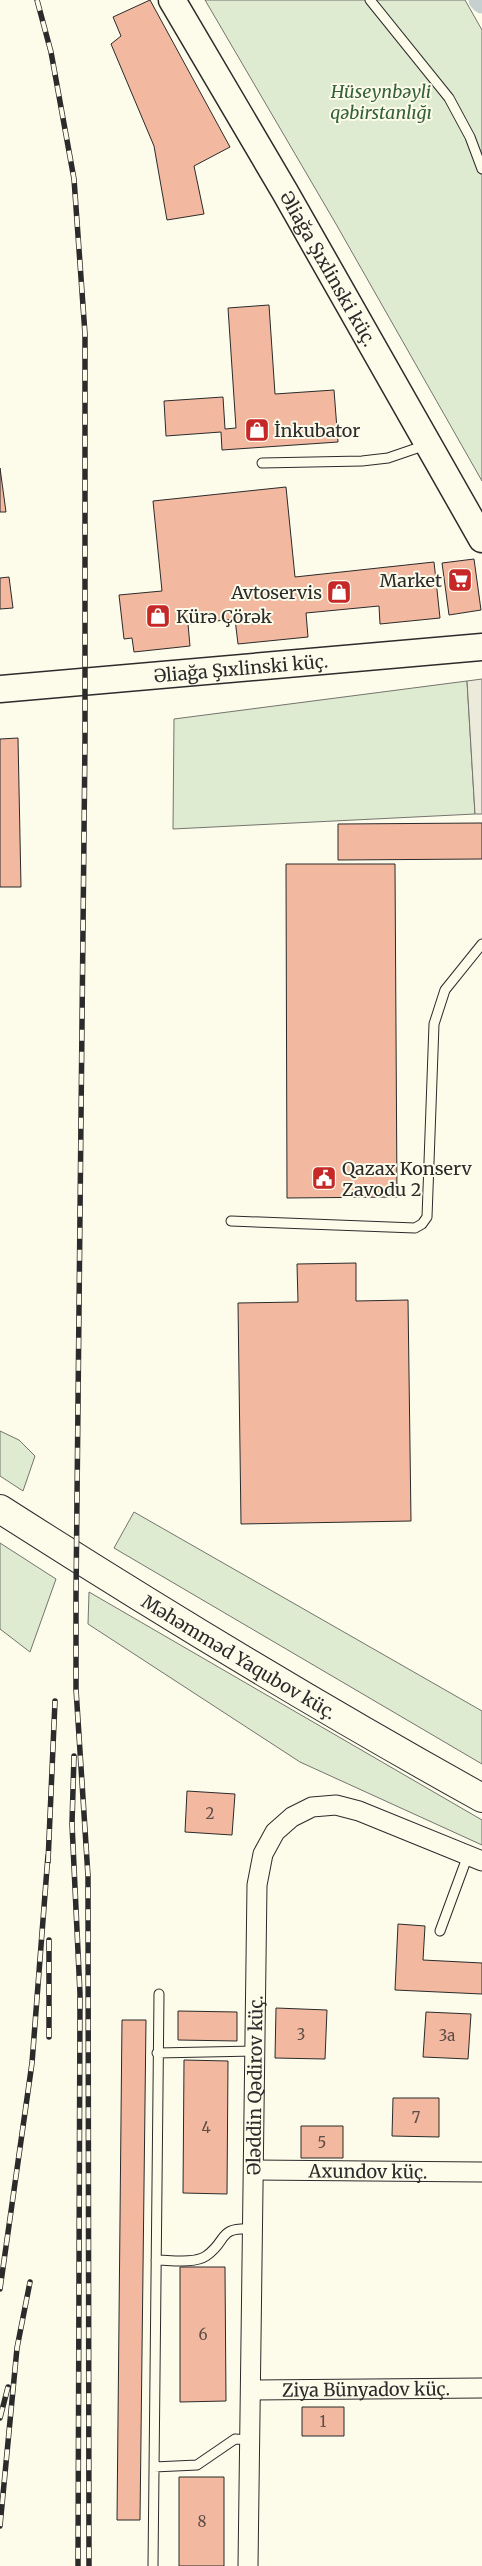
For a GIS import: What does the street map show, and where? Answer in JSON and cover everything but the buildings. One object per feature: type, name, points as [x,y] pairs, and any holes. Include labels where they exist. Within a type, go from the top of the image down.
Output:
[{"type":"main road","name":"Məhəmməd Yaqubov küç.","points":[[0,1509],[189,1628],[482,1798]]},
{"type":"street","name":"Əliağa Şıxlinski küç.","points":[[172,0],[286,192],[482,538]]},
{"type":"street","name":"Əliağa Şıxlinski küç.","points":[[0,690],[482,647]]},
{"type":"street","name":"Ələddin Qədirov küç.","points":[[248,2566],[257,1885],[263,1854],[275,1832],[292,1817],[312,1807],[336,1805],[384,1820],[475,1858]]},
{"type":"street","name":"Axundov küç.","points":[[254,2170],[482,2172]]},
{"type":"street","name":"Ziya Bünyadov küç.","points":[[251,2390],[482,2388]]},
{"type":"lane","points":[[370,0],[449,98],[470,137],[482,169]]},
{"type":"lane","points":[[262,464],[379,459],[428,444]]},
{"type":"lane","points":[[231,1222],[415,1228],[422,1224],[428,1217],[434,1024],[445,990],[482,944]]},
{"type":"lane","points":[[440,1930],[475,1858]]},
{"type":"lane","points":[[153,2566],[159,1994]]},
{"type":"lane","points":[[157,2053],[255,2051]]},
{"type":"lane","points":[[156,2260],[197,2259],[206,2256],[226,2232],[235,2228],[253,2229]]},
{"type":"lane","points":[[154,2467],[198,2465],[235,2439],[250,2440]]},
{"type":"green space","name":"Hüseynbəyli qəbirstanlığı","points":[[205,0],[465,0],[482,30],[482,481],[336,224]]},
{"type":"green space","points":[[467,681],[475,814],[173,829],[174,719]]},
{"type":"green space","points":[[0,1431],[19,1440],[35,1456],[23,1491],[0,1476]]},
{"type":"green space","points":[[134,1512],[482,1711],[482,1764],[114,1548]]},
{"type":"green space","points":[[0,1543],[56,1579],[30,1652],[0,1629]]},
{"type":"green space","points":[[89,1592],[482,1820],[482,1845],[300,1762],[88,1624]]},
{"type":"shaded area","points":[[482,679],[482,814],[475,814],[467,681]]},
{"type":"waterway","points":[[479,0],[482,3]]},
{"type":"railway","points":[[37,0],[51,52],[74,179],[85,334],[85,739],[76,1689],[88,1876],[89,2566]]},
{"type":"railway","points":[[48,1862],[55,1701]]},
{"type":"railway","points":[[74,1756],[72,1824],[80,1994],[78,2566]]},
{"type":"railway","points":[[0,2289],[32,2063],[48,1855]]},
{"type":"railway","points":[[49,1940],[49,2037]]},
{"type":"railway","points":[[0,2526],[17,2348],[30,2282]]},
{"type":"railway","points":[[0,2418],[8,2387]]},
{"type":"place","name":"İnkubator","points":[[257,430]]},
{"type":"place","name":"Market","points":[[460,580]]},
{"type":"place","name":"Avtoservis","points":[[339,592]]},
{"type":"place","name":"Kürə Çörək","points":[[158,616]]},
{"type":"place","name":"Qazax Konserv Zavodu 2","points":[[324,1178]]}]
